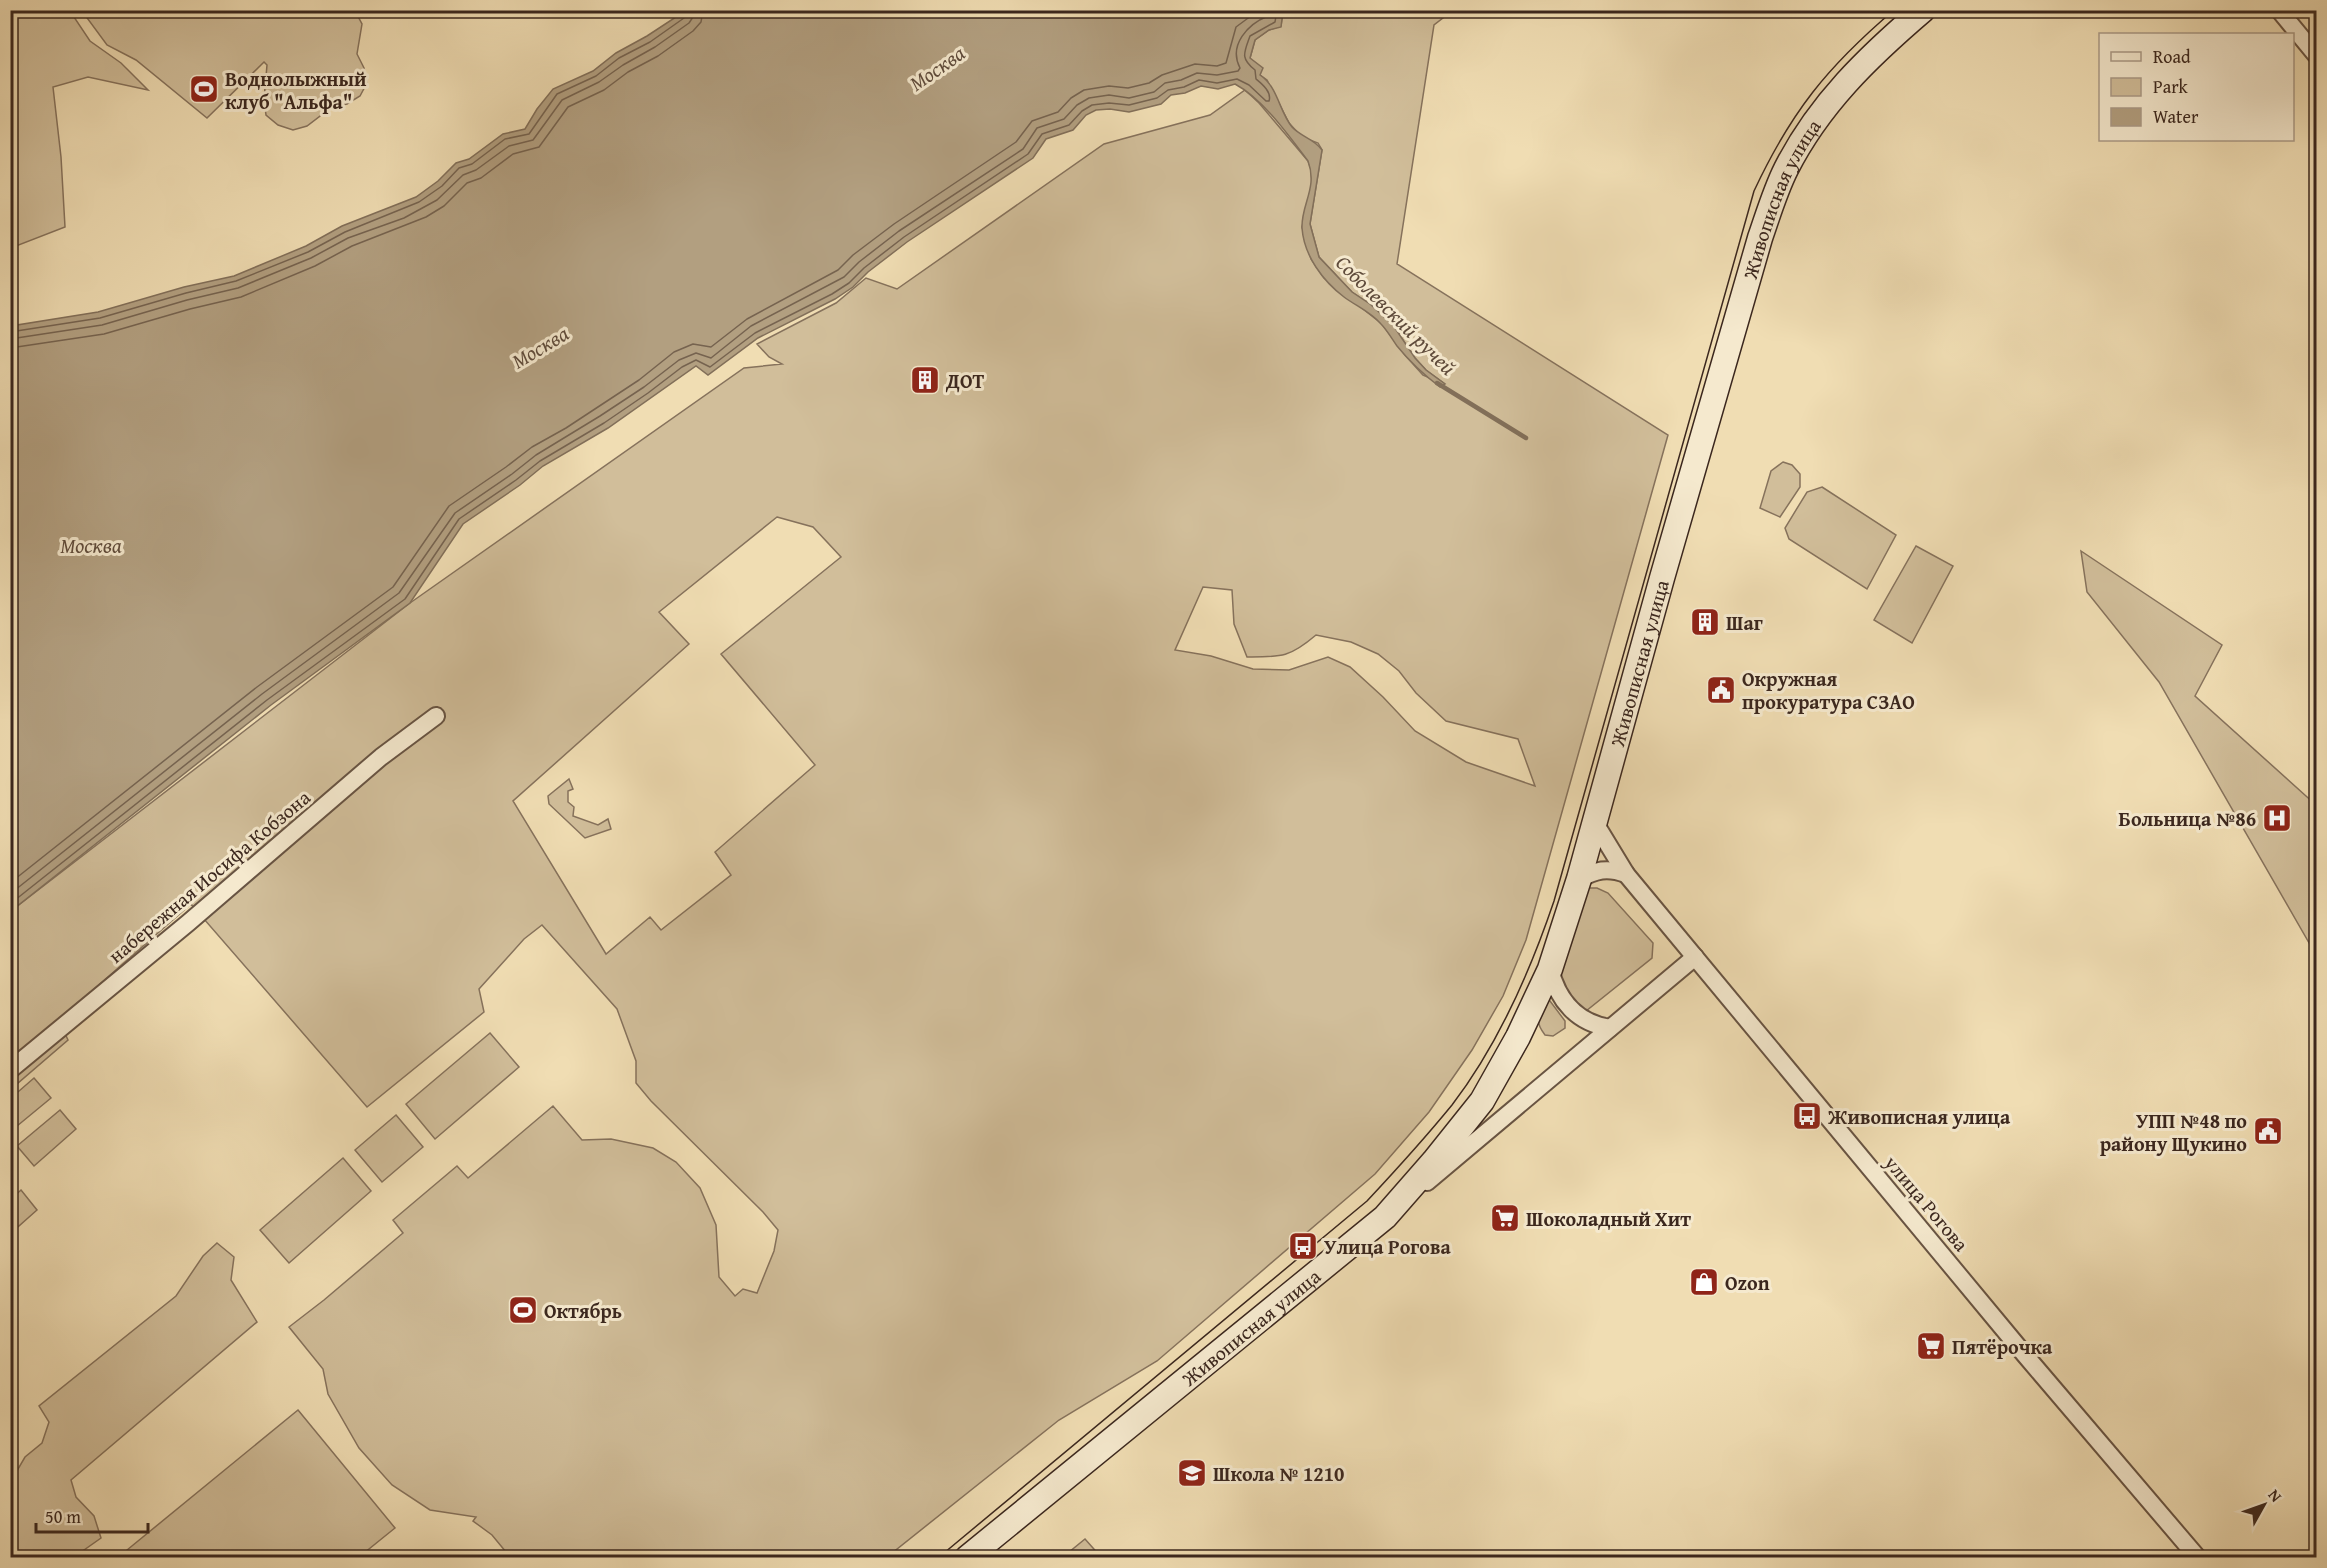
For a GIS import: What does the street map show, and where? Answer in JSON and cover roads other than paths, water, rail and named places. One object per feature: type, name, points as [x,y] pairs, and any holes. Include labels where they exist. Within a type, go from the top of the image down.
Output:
[{"type":"street","name":"Живописная улица","points":[[967,1557],[1385,1217],[1482,1101],[1518,1037],[1550,969],[1579,879],[1669,555],[1760,238],[1775,194],[1798,146],[1822,109],[1873,54],[1923,10]]},
{"type":"street","points":[[2279,10],[2316,55]]},
{"type":"street","name":"набережная Иосифа Кобзона","points":[[10,1070],[188,923],[381,757],[436,716]]},
{"type":"street","name":"улица Рогова","points":[[1595,823],[1626,874],[2025,1355],[2198,1557]]},
{"type":"street","points":[[1579,879],[1602,869],[1626,874]]},
{"type":"street","points":[[1385,1217],[1695,957]]},
{"type":"street","points":[[1550,969],[1557,990],[1578,1016],[1593,1026],[1610,1028]]},
{"type":"water","name":"Москва","points":[[685,11],[1283,11],[1281,27],[1269,30],[1255,40],[1250,58],[1263,68],[1260,75],[1271,86],[1292,127],[1316,143],[1322,150],[1310,224],[1319,257],[1352,292],[1370,304],[1393,325],[1415,358],[1426,370],[1445,384],[1440,387],[1423,373],[1402,352],[1377,320],[1336,291],[1316,267],[1306,248],[1302,228],[1311,179],[1308,161],[1256,99],[1235,84],[1218,89],[1201,86],[1185,93],[1171,95],[1161,104],[1129,112],[1110,109],[1096,110],[1086,115],[1073,130],[1046,139],[1033,158],[907,242],[835,299],[758,338],[708,375],[696,366],[608,428],[543,466],[520,485],[463,524],[410,603],[271,705],[11,911],[11,326],[98,312],[184,287],[234,276],[306,246],[342,226],[416,197],[438,181],[456,163],[469,159],[503,134],[525,129],[553,89],[593,71],[616,53]]},
{"type":"waterway","name":"Соболевский ручей","points":[[1437,383],[1526,438]]},
{"type":"tram line","points":[[938,1558],[1367,1201],[1452,1105],[1484,1058],[1523,981],[1554,901],[1754,191],[1782,137],[1813,92],[1849,51],[1894,10]]},
{"type":"place","name":"Воднолыжный клуб \"Альфа\"","points":[[204,89]]},
{"type":"place","name":"ДОТ","points":[[925,380]]},
{"type":"place","name":"Шаг","points":[[1705,622]]},
{"type":"place","name":"Окружная прокуратура СЗАО","points":[[1721,690]]},
{"type":"place","name":"Больница №86","points":[[2277,818]]},
{"type":"place","name":"Живописная улица","points":[[1807,1116]]},
{"type":"place","name":"УПП №48 по району Щукино","points":[[2268,1131]]},
{"type":"place","name":"Шоколадный Хит","points":[[1505,1218]]},
{"type":"place","name":"Улица Рогова","points":[[1303,1246]]},
{"type":"place","name":"Ozon","points":[[1704,1282]]},
{"type":"place","name":"Октябрь","points":[[523,1310]]},
{"type":"place","name":"Пятёрочка","points":[[1931,1346]]},
{"type":"place","name":"Школа № 1210","points":[[1192,1473]]}]
